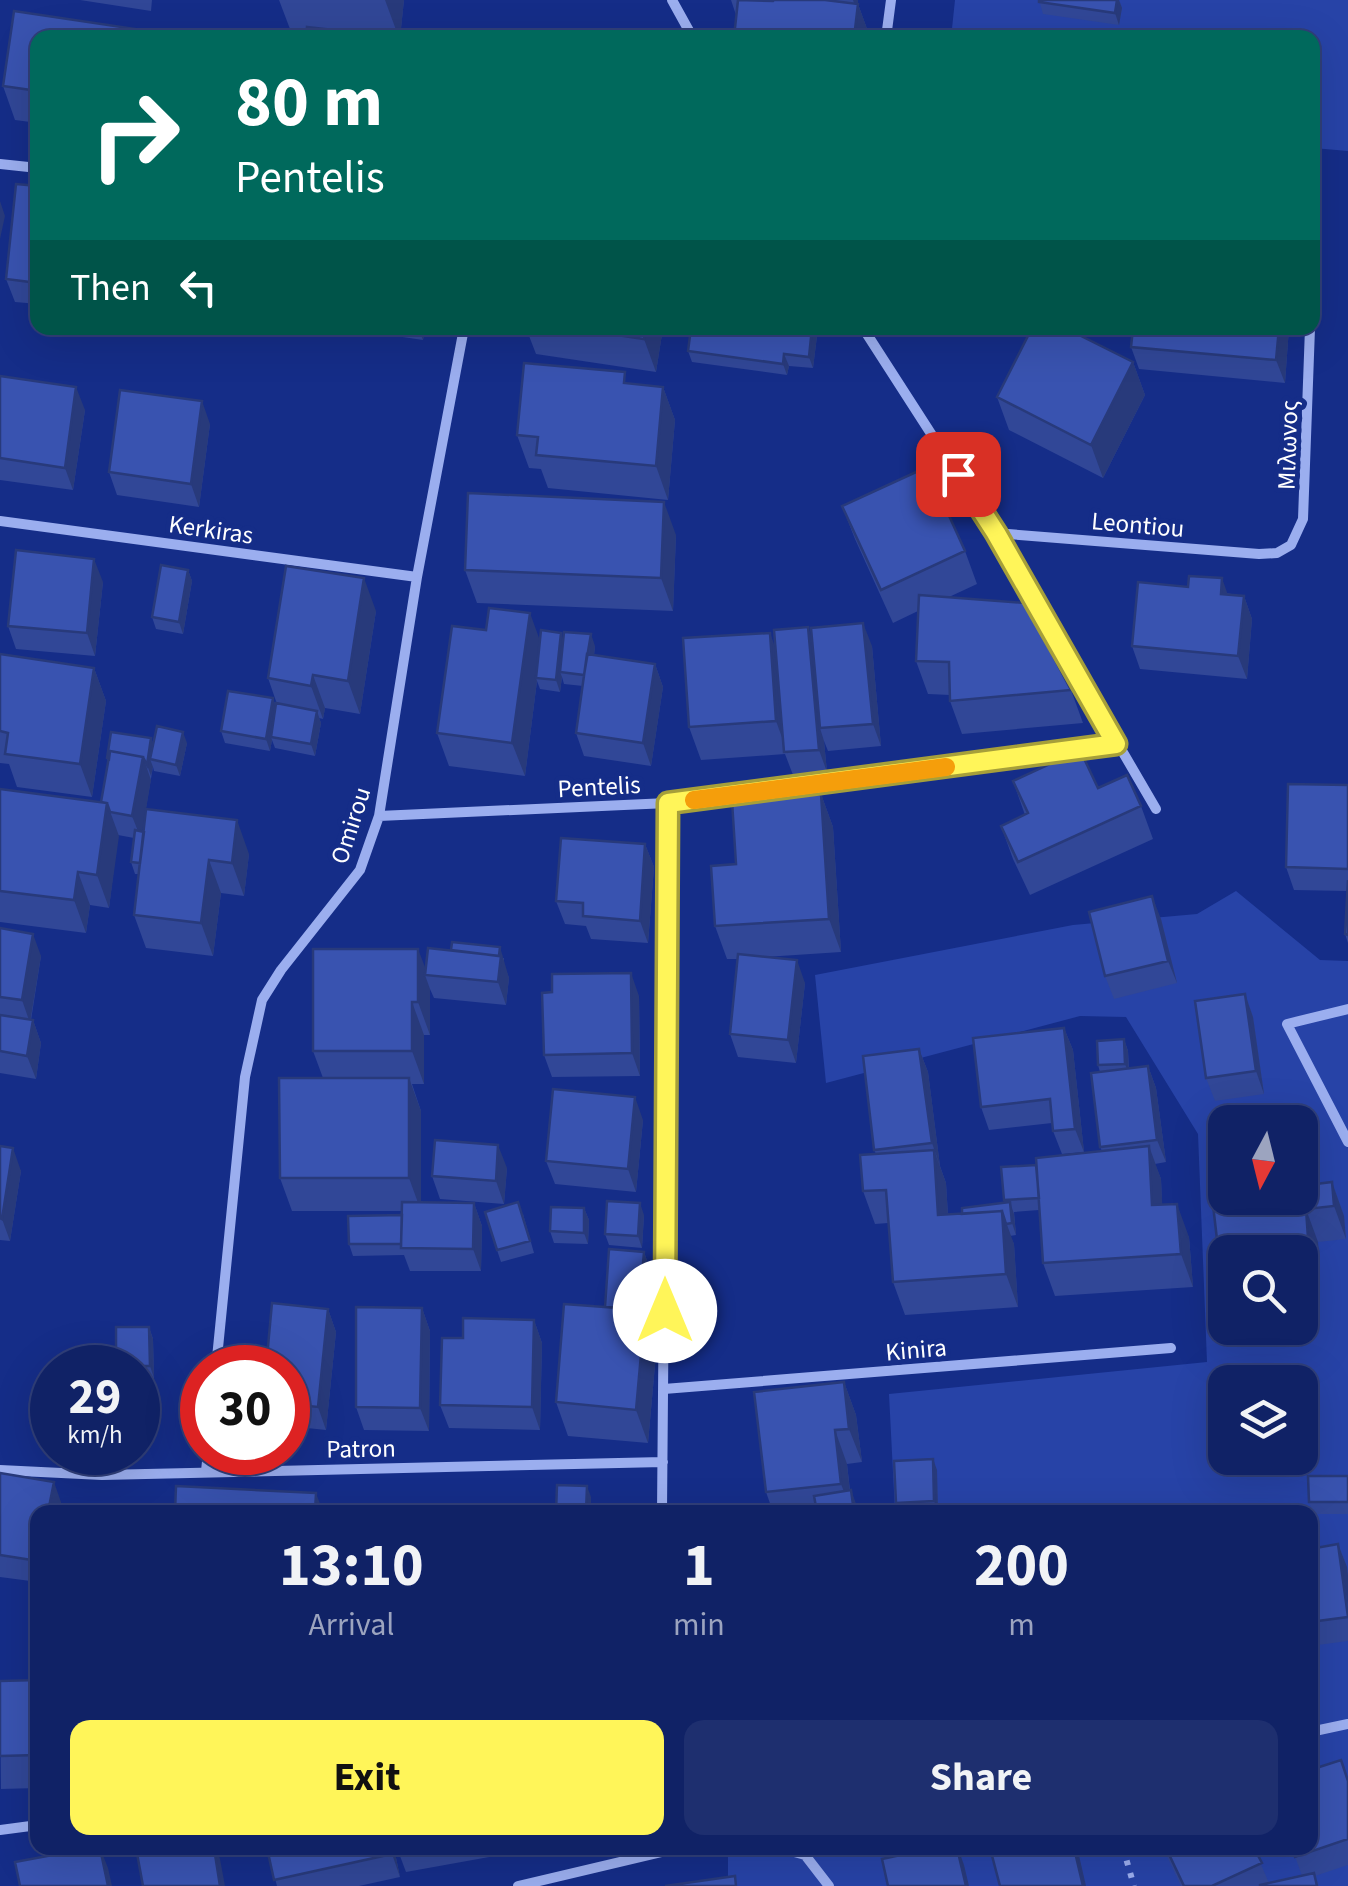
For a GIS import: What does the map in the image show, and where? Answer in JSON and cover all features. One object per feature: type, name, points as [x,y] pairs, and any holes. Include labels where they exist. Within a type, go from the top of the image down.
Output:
[{"type":"street","points":[[672,0],[689,30]]},
{"type":"street","points":[[887,30],[891,0]]},
{"type":"street","points":[[0,164],[30,167]]},
{"type":"street","name":"Omirou","points":[[218,1345],[246,1076],[262,1000],[360,870],[380,816],[417,577],[463,335]]},
{"type":"street","points":[[868,335],[996,533],[1156,810]]},
{"type":"street","name":"Μιλωνος","points":[[1277,553],[1291,545],[1303,518],[1310,335]]},
{"type":"street","name":"Kerkiras","points":[[0,521],[417,577]]},
{"type":"street","name":"Leontiou","points":[[996,533],[1277,553]]},
{"type":"street","name":"Pentelis","points":[[380,816],[668,803],[1116,744]]},
{"type":"street","points":[[662,1505],[668,803]]},
{"type":"street","points":[[1348,1008],[1287,1024],[1348,1142]]},
{"type":"street","name":"Kinira","points":[[664,1389],[1170,1348]]},
{"type":"street","name":"Patron","points":[[310,1469],[663,1462]]},
{"type":"street","name":"Patron","points":[[0,1470],[102,1475],[180,1472]]},
{"type":"street","points":[[1318,1730],[1348,1724]]},
{"type":"street","points":[[0,1830],[30,1826]]},
{"type":"street","points":[[518,1886],[642,1855]]},
{"type":"street","points":[[804,1855],[829,1886]]},
{"type":"path","points":[[1125,1855],[1134,1886]]},
{"type":"shaded area","points":[[955,0],[1348,0],[1348,151],[1320,149],[1320,30],[952,30]]},
{"type":"shaded area","points":[[1236,891],[1320,960],[1348,961],[1348,1886],[728,1886],[728,1855],[1318,1855],[1318,1505],[895,1505],[889,1394],[1207,1362],[1198,1134],[1126,1017],[1080,1016],[826,1083],[815,975],[1073,925],[1197,914]]},
{"type":"building","points":[[738,0],[858,4],[855,30],[735,30]]},
{"type":"building","points":[[1039,0],[1117,0],[1115,13]]},
{"type":"building","points":[[14,11],[135,29],[30,30],[30,90],[3,86]]},
{"type":"building","points":[[16,184],[30,185],[30,282],[6,279]]},
{"type":"building","points":[[690,335],[811,335],[809,357],[784,354],[783,364],[688,351]]},
{"type":"building","points":[[1028,335],[1079,335],[1133,362],[1091,445],[997,397]]},
{"type":"building","points":[[1132,335],[1278,335],[1276,360],[1131,347]]},
{"type":"building","points":[[524,363],[625,372],[624,383],[663,387],[656,466],[536,455],[538,437],[517,435]]},
{"type":"building","points":[[0,376],[76,387],[65,468],[0,458]]},
{"type":"building","points":[[120,390],[202,401],[191,484],[109,472]]},
{"type":"building","points":[[927,467],[965,551],[881,590],[842,506]]},
{"type":"building","points":[[468,493],[664,502],[661,578],[465,570]]},
{"type":"building","points":[[16,550],[94,559],[87,633],[8,626]]},
{"type":"building","points":[[161,565],[188,570],[179,622],[152,617]]},
{"type":"building","points":[[286,566],[364,578],[348,681],[313,675],[311,686],[268,678]]},
{"type":"building","points":[[1189,576],[1222,578],[1221,594],[1244,596],[1238,656],[1132,646],[1138,582],[1188,587]]},
{"type":"building","points":[[919,595],[1025,603],[1071,690],[950,701],[949,662],[916,661]]},
{"type":"building","points":[[489,608],[530,613],[512,743],[437,733],[452,626],[486,630]]},
{"type":"building","points":[[863,623],[873,724],[820,728],[811,628]]},
{"type":"building","points":[[808,627],[819,750],[784,752],[774,630]]},
{"type":"building","points":[[541,630],[561,633],[556,680],[536,678]]},
{"type":"building","points":[[564,632],[591,634],[584,675],[560,672]]},
{"type":"building","points":[[770,633],[776,721],[689,727],[683,638]]},
{"type":"building","points":[[0,654],[94,668],[80,764],[5,754],[8,733],[0,731]]},
{"type":"building","points":[[587,654],[655,664],[643,743],[576,733]]},
{"type":"building","points":[[228,691],[273,698],[266,739],[221,731]]},
{"type":"building","points":[[276,703],[317,711],[311,744],[271,737]]},
{"type":"building","points":[[157,726],[183,732],[176,765],[150,759]]},
{"type":"building","points":[[111,732],[151,738],[147,765],[143,757],[110,751],[107,758]]},
{"type":"building","points":[[1080,750],[1098,788],[1127,775],[1141,806],[1018,862],[1001,826],[1028,813],[1013,781]]},
{"type":"building","points":[[110,751],[143,757],[132,816],[110,812],[107,803],[101,802]]},
{"type":"building","points":[[1288,784],[1348,785],[1348,869],[1286,867]]},
{"type":"building","points":[[0,789],[107,803],[97,875],[78,872],[74,900],[0,891]]},
{"type":"building","points":[[821,794],[829,919],[715,926],[711,866],[736,864],[732,801]]},
{"type":"building","points":[[146,809],[237,820],[232,863],[209,860],[201,923],[134,915]]},
{"type":"building","points":[[135,830],[144,832],[140,863],[131,862]]},
{"type":"building","points":[[561,838],[645,844],[640,921],[583,916],[583,903],[556,901]]},
{"type":"building","points":[[1348,880],[1348,935],[1345,934]]},
{"type":"building","points":[[1152,896],[1168,961],[1105,976],[1089,912]]},
{"type":"building","points":[[0,928],[33,934],[22,1000],[0,997]]},
{"type":"building","points":[[452,942],[500,947],[499,956],[451,950]]},
{"type":"building","points":[[428,948],[501,956],[498,982],[425,975]]},
{"type":"building","points":[[313,949],[418,949],[418,1002],[412,1002],[412,1051],[313,1051]]},
{"type":"building","points":[[738,954],[797,960],[788,1040],[730,1034]]},
{"type":"building","points":[[631,973],[632,1053],[544,1055],[542,993],[552,992],[552,974]]},
{"type":"building","points":[[1245,994],[1256,1071],[1206,1078],[1195,1001]]},
{"type":"building","points":[[0,1015],[33,1020],[27,1056],[0,1051]]},
{"type":"building","points":[[1064,1028],[1075,1129],[1053,1131],[1050,1099],[981,1107],[973,1038]]},
{"type":"building","points":[[1124,1039],[1125,1064],[1098,1065],[1097,1041]]},
{"type":"building","points":[[919,1049],[932,1143],[874,1150],[863,1056]]},
{"type":"building","points":[[1148,1066],[1157,1140],[1100,1147],[1091,1073]]},
{"type":"building","points":[[279,1078],[409,1078],[409,1178],[280,1178]]},
{"type":"building","points":[[553,1089],[635,1097],[628,1169],[546,1161]]},
{"type":"building","points":[[435,1140],[498,1145],[496,1181],[432,1176]]},
{"type":"building","points":[[0,1146],[13,1148],[2,1219],[0,1218]]},
{"type":"building","points":[[1149,1146],[1152,1205],[1177,1204],[1181,1254],[1043,1263],[1036,1158]]},
{"type":"building","points":[[934,1150],[938,1215],[1002,1211],[1006,1274],[893,1282],[886,1190],[863,1191],[860,1155]]},
{"type":"building","points":[[1036,1165],[1039,1198],[1004,1200],[1001,1167]]},
{"type":"building","points":[[1332,1182],[1334,1206],[1318,1208],[1318,1184]]},
{"type":"building","points":[[607,1201],[640,1203],[638,1236],[605,1234]]},
{"type":"building","points":[[402,1202],[474,1203],[473,1249],[401,1248]]},
{"type":"building","points":[[518,1202],[530,1241],[497,1250],[485,1212]]},
{"type":"building","points":[[1010,1202],[1012,1223],[1006,1224],[1002,1211],[962,1214],[962,1208]]},
{"type":"building","points":[[551,1207],[584,1208],[584,1233],[550,1231]]},
{"type":"building","points":[[402,1215],[401,1244],[349,1244],[348,1216]]},
{"type":"building","points":[[1214,1215],[1306,1215],[1308,1235],[1216,1235]]},
{"type":"building","points":[[609,1249],[644,1252],[639,1309],[605,1307]]},
{"type":"building","points":[[272,1303],[328,1309],[318,1407],[310,1406],[310,1345],[268,1345]]},
{"type":"building","points":[[564,1304],[645,1310],[636,1410],[556,1402]]},
{"type":"building","points":[[356,1307],[422,1308],[420,1408],[356,1407]]},
{"type":"building","points":[[463,1318],[534,1320],[532,1407],[440,1405],[442,1338],[463,1338]]},
{"type":"building","points":[[116,1327],[149,1327],[149,1345],[116,1345]]},
{"type":"building","points":[[844,1382],[849,1429],[835,1430],[841,1484],[766,1492],[754,1392]]},
{"type":"building","points":[[933,1459],[934,1501],[896,1503],[894,1461]]},
{"type":"building","points":[[0,1473],[54,1482],[49,1505],[30,1505],[30,1560],[0,1555]]},
{"type":"building","points":[[1308,1476],[1348,1476],[1348,1502],[1309,1502]]},
{"type":"building","points":[[557,1485],[587,1486],[586,1505],[556,1505]]},
{"type":"building","points":[[176,1486],[316,1493],[315,1505],[175,1505]]},
{"type":"building","points":[[851,1490],[853,1505],[816,1505],[814,1496]]},
{"type":"building","points":[[1338,1544],[1348,1617],[1318,1621],[1318,1548]]},
{"type":"building","points":[[30,1680],[30,1755],[0,1756],[0,1681]]},
{"type":"building","points":[[1341,1760],[1348,1781],[1348,1839],[1318,1849],[1318,1767]]},
{"type":"building","points":[[52,1855],[101,1855],[108,1886],[20,1886],[15,1862]]},
{"type":"building","points":[[137,1855],[215,1855],[220,1886],[143,1886]]},
{"type":"building","points":[[269,1855],[387,1855],[274,1880]]},
{"type":"building","points":[[901,1855],[959,1855],[966,1886],[888,1886],[882,1859]]},
{"type":"building","points":[[992,1855],[1076,1855],[1083,1886],[1000,1886]]},
{"type":"building","points":[[1169,1855],[1258,1855],[1262,1863],[1212,1886],[1184,1886]]},
{"type":"building","points":[[1314,1873],[1317,1886],[1260,1886],[1260,1885]]},
{"type":"building","points":[[735,1876],[736,1886],[665,1886]]},
{"type":"slow traffic","points":[[694,800],[946,767]]},
{"type":"route","points":[[665,1311],[668,803],[1116,744],[958,474]]}]
